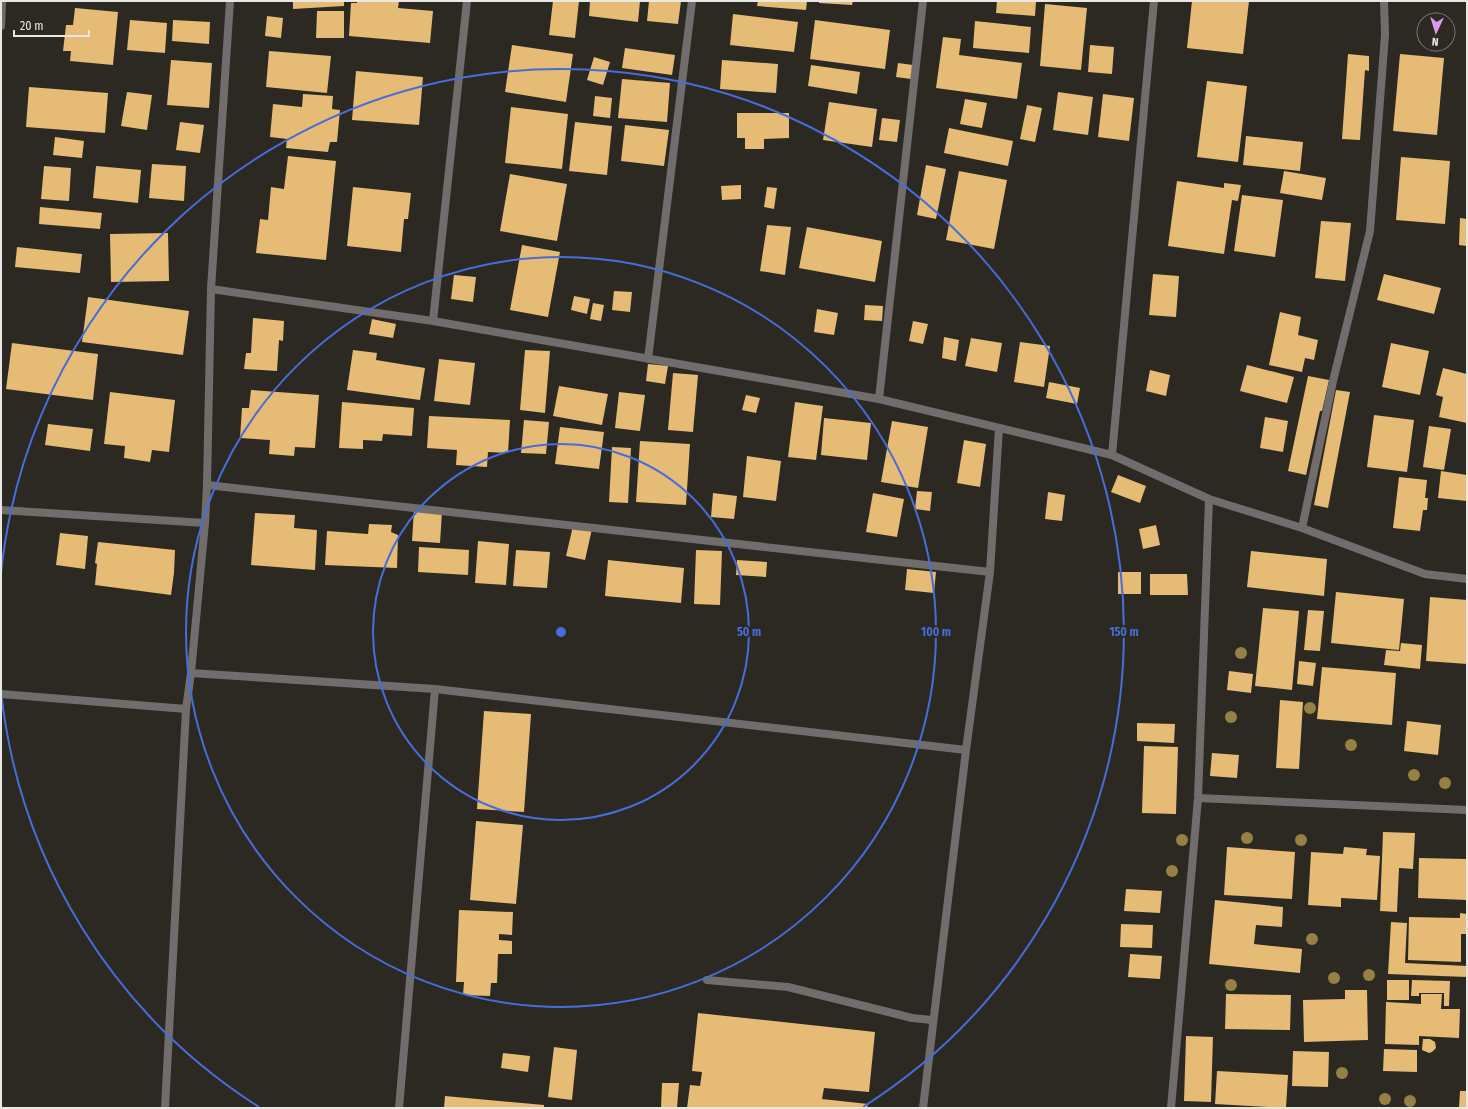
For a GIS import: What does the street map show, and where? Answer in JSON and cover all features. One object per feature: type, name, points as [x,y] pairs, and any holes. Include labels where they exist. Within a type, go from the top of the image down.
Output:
[{"type":"street","points":[[1,26],[2,1]]},
{"type":"street","points":[[165,1108],[186,709],[191,673],[205,523],[211,289],[230,1]]},
{"type":"street","points":[[433,322],[467,1]]},
{"type":"street","points":[[648,359],[692,1]]},
{"type":"street","points":[[880,399],[923,1]]},
{"type":"street","points":[[1112,455],[1154,1]]},
{"type":"street","points":[[1302,528],[1333,381],[1370,231],[1385,35],[1384,1]]},
{"type":"street","points":[[211,289],[433,322],[880,399],[1112,455],[1209,499],[1302,528],[1425,574],[1467,579]]},
{"type":"street","points":[[923,1108],[932,1020],[990,572],[999,428]]},
{"type":"street","points":[[207,485],[990,572]]},
{"type":"street","points":[[1171,1108],[1198,798],[1209,499]]},
{"type":"street","points":[[1,510],[205,523]]},
{"type":"street","points":[[191,673],[435,689],[966,750]]},
{"type":"street","points":[[400,1108],[435,689]]},
{"type":"street","points":[[1,694],[186,709]]},
{"type":"street","points":[[1198,798],[1467,810]]},
{"type":"street","points":[[707,980],[788,987],[912,1018],[932,1020]]},
{"type":"building","points":[[293,1],[344,1],[344,6],[293,9]]},
{"type":"building","points":[[357,1],[399,1],[398,8],[433,11],[430,43],[349,36],[351,3],[357,3]]},
{"type":"building","points":[[553,1],[579,1],[575,38],[549,35]]},
{"type":"building","points":[[590,1],[640,1],[638,22],[589,16]]},
{"type":"building","points":[[649,1],[681,1],[678,24],[647,21]]},
{"type":"building","points":[[758,1],[807,1],[806,10],[757,6]]},
{"type":"building","points":[[819,1],[853,1],[852,5],[819,3]]},
{"type":"building","points":[[997,1],[1036,1],[1035,16],[996,13]]},
{"type":"building","points":[[1192,1],[1249,1],[1243,54],[1187,48]]},
{"type":"building","points":[[1045,4],[1087,8],[1081,70],[1040,66]]},
{"type":"building","points":[[75,8],[118,12],[113,65],[70,61],[71,51],[63,51],[66,25],[73,25]]},
{"type":"building","points":[[317,11],[344,11],[344,38],[316,38]]},
{"type":"building","points":[[733,14],[798,22],[794,52],[730,45]]},
{"type":"building","points":[[267,16],[283,18],[281,38],[265,36]]},
{"type":"building","points":[[130,20],[167,23],[165,53],[127,50]]},
{"type":"building","points":[[173,20],[210,22],[209,44],[172,41]]},
{"type":"building","points":[[815,20],[890,30],[885,69],[810,59]]},
{"type":"building","points":[[975,21],[1031,27],[1029,53],[973,48]]},
{"type":"building","points":[[943,37],[961,39],[959,55],[1022,63],[1017,99],[936,88]]},
{"type":"building","points":[[512,45],[573,54],[566,102],[505,92]]},
{"type":"building","points":[[1090,45],[1114,47],[1112,74],[1088,72]]},
{"type":"building","points":[[625,48],[675,55],[672,75],[622,68]]},
{"type":"building","points":[[269,51],[331,56],[327,93],[266,87]]},
{"type":"building","points":[[1348,54],[1369,56],[1369,71],[1365,70],[1360,140],[1342,139]]},
{"type":"building","points":[[1400,54],[1444,58],[1437,135],[1393,131]]},
{"type":"building","points":[[594,57],[610,62],[603,85],[587,80]]},
{"type":"building","points":[[171,60],[212,63],[209,108],[167,105]]},
{"type":"building","points":[[722,60],[778,64],[776,93],[720,89]]},
{"type":"building","points":[[898,63],[913,65],[911,79],[896,77]]},
{"type":"building","points":[[811,65],[860,72],[857,94],[808,86]]},
{"type":"building","points":[[356,71],[423,77],[419,125],[352,120]]},
{"type":"building","points":[[622,79],[670,83],[667,122],[618,118]]},
{"type":"building","points":[[1207,81],[1247,86],[1238,162],[1197,157]]},
{"type":"building","points":[[29,87],[108,93],[105,133],[26,127]]},
{"type":"building","points":[[127,92],[152,95],[147,130],[121,126]]},
{"type":"building","points":[[1058,92],[1093,97],[1088,135],[1053,130]]},
{"type":"building","points":[[303,94],[333,96],[332,109],[340,110],[337,142],[330,142],[328,152],[286,148],[287,139],[270,137],[273,104],[302,107]]},
{"type":"building","points":[[1103,94],[1134,98],[1129,141],[1098,137]]},
{"type":"building","points":[[595,96],[612,98],[610,118],[593,116]]},
{"type":"building","points":[[965,99],[987,103],[982,128],[960,124]]},
{"type":"building","points":[[829,102],[877,109],[872,147],[823,140]]},
{"type":"building","points":[[1027,105],[1042,108],[1035,142],[1020,139]]},
{"type":"building","points":[[511,107],[568,114],[562,169],[505,163]]},
{"type":"building","points":[[737,113],[789,113],[789,138],[764,139],[764,149],[745,149],[745,138],[737,138]]},
{"type":"building","points":[[882,118],[900,120],[897,142],[879,140]]},
{"type":"building","points":[[180,122],[204,125],[200,153],[176,150]]},
{"type":"building","points":[[575,122],[612,126],[607,175],[569,171]]},
{"type":"building","points":[[625,125],[669,130],[664,166],[621,161]]},
{"type":"building","points":[[949,128],[1013,141],[1008,166],[944,153]]},
{"type":"building","points":[[1246,136],[1303,142],[1300,171],[1243,165]]},
{"type":"building","points":[[55,137],[84,141],[82,158],[53,155]]},
{"type":"building","points":[[288,156],[336,161],[326,260],[256,253],[260,219],[268,220],[271,187],[284,189]]},
{"type":"building","points":[[1401,157],[1450,161],[1445,224],[1396,220]]},
{"type":"building","points":[[152,164],[186,166],[184,201],[149,198]]},
{"type":"building","points":[[926,165],[946,169],[936,219],[917,215]]},
{"type":"building","points":[[44,166],[71,168],[69,201],[41,199]]},
{"type":"building","points":[[96,166],[141,170],[138,203],[93,198]]},
{"type":"building","points":[[959,171],[1007,180],[994,249],[946,240]]},
{"type":"building","points":[[1284,171],[1326,178],[1322,200],[1280,193]]},
{"type":"building","points":[[510,174],[567,184],[557,241],[500,231]]},
{"type":"building","points":[[1177,181],[1224,188],[1224,183],[1241,185],[1238,201],[1232,200],[1224,254],[1168,246]]},
{"type":"building","points":[[741,185],[741,199],[722,200],[721,186]]},
{"type":"building","points":[[353,187],[411,193],[408,219],[404,219],[401,252],[347,246]]},
{"type":"building","points":[[767,187],[777,188],[774,209],[764,207]]},
{"type":"building","points":[[1242,195],[1283,200],[1275,257],[1234,251]]},
{"type":"building","points":[[40,207],[102,213],[100,229],[39,224]]},
{"type":"building","points":[[1460,218],[1467,219],[1467,246],[1459,245]]},
{"type":"building","points":[[1321,221],[1351,223],[1345,281],[1315,278]]},
{"type":"building","points":[[767,225],[791,227],[785,275],[760,271]]},
{"type":"building","points":[[807,227],[882,241],[875,282],[799,268]]},
{"type":"building","points":[[168,233],[169,281],[111,282],[110,234]]},
{"type":"building","points":[[522,245],[560,252],[548,317],[510,310]]},
{"type":"building","points":[[17,247],[82,254],[80,273],[15,267]]},
{"type":"building","points":[[1153,274],[1179,276],[1176,317],[1149,315]]},
{"type":"building","points":[[1384,274],[1441,288],[1434,314],[1377,300]]},
{"type":"building","points":[[454,275],[476,277],[473,302],[451,299]]},
{"type":"building","points":[[614,291],[632,292],[630,312],[612,310]]},
{"type":"building","points":[[574,296],[590,299],[587,314],[571,310]]},
{"type":"building","points":[[88,297],[189,311],[183,355],[82,342]]},
{"type":"building","points":[[593,303],[604,305],[601,321],[590,319]]},
{"type":"building","points":[[865,305],[883,306],[882,321],[864,320]]},
{"type":"building","points":[[817,309],[838,313],[834,335],[814,332]]},
{"type":"building","points":[[1280,312],[1301,317],[1298,335],[1318,340],[1314,360],[1305,358],[1302,372],[1269,365]]},
{"type":"building","points":[[253,318],[284,321],[283,341],[279,340],[277,371],[244,369],[246,353],[251,353]]},
{"type":"building","points":[[372,319],[396,324],[393,338],[369,334]]},
{"type":"building","points":[[913,321],[928,324],[923,344],[909,341]]},
{"type":"building","points":[[944,337],[959,340],[956,361],[942,358]]},
{"type":"building","points":[[971,338],[1002,343],[997,372],[965,366]]},
{"type":"building","points":[[1020,342],[1050,346],[1044,387],[1014,382]]},
{"type":"building","points":[[12,343],[98,354],[93,400],[6,389]]},
{"type":"building","points":[[1391,343],[1429,351],[1420,395],[1382,387]]},
{"type":"building","points":[[353,350],[377,353],[376,360],[425,368],[420,400],[347,390]]},
{"type":"building","points":[[525,350],[550,351],[545,413],[520,410]]},
{"type":"building","points":[[439,359],[475,363],[470,405],[434,401]]},
{"type":"building","points":[[648,364],[668,366],[665,384],[646,381]]},
{"type":"building","points":[[1247,365],[1294,377],[1287,403],[1240,391]]},
{"type":"building","points":[[1443,368],[1467,374],[1467,423],[1439,417],[1443,397],[1436,395]]},
{"type":"building","points":[[1150,370],[1170,375],[1166,396],[1146,391]]},
{"type":"building","points":[[673,373],[698,375],[693,432],[668,430]]},
{"type":"building","points":[[1308,376],[1329,380],[1322,411],[1320,411],[1306,475],[1288,471]]},
{"type":"building","points":[[1049,382],[1080,388],[1077,404],[1046,398]]},
{"type":"building","points":[[559,386],[608,394],[602,425],[553,416]]},
{"type":"building","points":[[251,390],[319,395],[315,448],[295,447],[294,456],[269,454],[270,440],[240,438],[242,408],[249,408]]},
{"type":"building","points":[[1336,390],[1350,392],[1328,508],[1314,505]]},
{"type":"building","points":[[110,392],[175,400],[169,452],[152,450],[150,462],[124,458],[125,446],[104,444]]},
{"type":"building","points":[[619,392],[645,395],[640,431],[615,428]]},
{"type":"building","points":[[746,395],[760,398],[756,413],[742,410]]},
{"type":"building","points":[[342,402],[414,408],[412,436],[383,434],[382,441],[363,440],[363,449],[339,448]]},
{"type":"building","points":[[795,402],[823,406],[816,460],[788,457]]},
{"type":"building","points":[[1374,415],[1414,420],[1407,472],[1367,467]]},
{"type":"building","points":[[429,416],[510,420],[508,453],[488,452],[487,467],[456,465],[457,450],[427,448]]},
{"type":"building","points":[[1265,417],[1288,421],[1283,452],[1260,448]]},
{"type":"building","points":[[824,418],[871,423],[867,460],[821,455]]},
{"type":"building","points":[[524,420],[549,422],[546,454],[521,453]]},
{"type":"building","points":[[892,421],[928,427],[918,488],[881,482]]},
{"type":"building","points":[[48,424],[93,429],[90,451],[45,445]]},
{"type":"building","points":[[1429,426],[1451,429],[1444,470],[1423,467]]},
{"type":"building","points":[[560,427],[604,432],[599,469],[555,464]]},
{"type":"building","points":[[964,440],[986,444],[980,487],[957,483]]},
{"type":"building","points":[[640,441],[690,444],[686,505],[636,502]]},
{"type":"building","points":[[612,447],[631,448],[628,503],[609,502]]},
{"type":"building","points":[[747,456],[781,461],[776,501],[743,497]]},
{"type":"building","points":[[1441,471],[1467,475],[1467,501],[1438,498]]},
{"type":"building","points":[[1118,475],[1146,486],[1140,503],[1111,492]]},
{"type":"building","points":[[1399,477],[1427,480],[1425,498],[1428,498],[1427,510],[1423,510],[1420,531],[1393,528]]},
{"type":"building","points":[[917,491],[932,492],[930,511],[915,509]]},
{"type":"building","points":[[1048,492],[1065,495],[1062,521],[1045,519]]},
{"type":"building","points":[[713,493],[737,496],[734,519],[711,517]]},
{"type":"building","points":[[873,493],[904,499],[897,537],[866,532]]},
{"type":"building","points":[[414,510],[442,512],[440,543],[412,541]]},
{"type":"building","points":[[255,513],[295,515],[294,528],[317,530],[315,570],[251,565]]},
{"type":"building","points":[[369,524],[392,525],[391,532],[398,535],[397,568],[325,565],[327,531],[368,534]]},
{"type":"building","points":[[1156,525],[1160,545],[1143,549],[1139,529]]},
{"type":"building","points":[[573,526],[592,529],[585,560],[566,556]]},
{"type":"building","points":[[60,533],[88,536],[85,569],[56,565]]},
{"type":"building","points":[[478,541],[509,544],[506,585],[475,583]]},
{"type":"building","points":[[98,542],[175,550],[171,595],[95,585],[97,564],[95,563]]},
{"type":"building","points":[[419,547],[469,550],[468,575],[418,572]]},
{"type":"building","points":[[516,550],[550,552],[547,588],[513,586]]},
{"type":"building","points":[[696,550],[722,551],[720,605],[694,604]]},
{"type":"building","points":[[1251,551],[1327,559],[1324,596],[1247,587]]},
{"type":"building","points":[[608,560],[684,568],[681,603],[605,596]]},
{"type":"building","points":[[737,560],[767,562],[766,577],[736,575]]},
{"type":"building","points":[[907,569],[936,572],[934,593],[905,590]]},
{"type":"building","points":[[1118,572],[1141,572],[1141,594],[1118,594]]},
{"type":"building","points":[[1150,574],[1187,574],[1188,595],[1150,595]]},
{"type":"building","points":[[1336,592],[1404,599],[1399,650],[1331,643]]},
{"type":"building","points":[[1430,597],[1467,600],[1467,664],[1426,661]]},
{"type":"building","points":[[1263,608],[1299,611],[1292,690],[1255,686]]},
{"type":"building","points":[[1308,610],[1324,611],[1320,651],[1304,650]]},
{"type":"building","points":[[1401,643],[1422,645],[1420,669],[1384,665],[1386,650],[1400,651]]},
{"type":"building","points":[[1299,661],[1316,663],[1313,686],[1297,684]]},
{"type":"building","points":[[1322,667],[1396,673],[1392,725],[1317,719]]},
{"type":"building","points":[[1229,671],[1253,674],[1251,693],[1227,690]]},
{"type":"building","points":[[1280,700],[1303,702],[1299,769],[1276,768]]},
{"type":"building","points":[[484,711],[531,714],[524,812],[477,809]]},
{"type":"building","points":[[1407,721],[1441,725],[1438,755],[1404,751]]},
{"type":"building","points":[[1137,723],[1175,724],[1174,743],[1137,741]]},
{"type":"building","points":[[1144,746],[1178,747],[1176,814],[1142,813]]},
{"type":"building","points":[[1212,753],[1239,755],[1237,778],[1210,776]]},
{"type":"building","points":[[476,821],[523,825],[516,904],[470,900]]},
{"type":"building","points":[[1383,832],[1415,833],[1413,869],[1399,868],[1397,912],[1380,911]]},
{"type":"building","points":[[1227,847],[1295,852],[1292,899],[1224,895]]},
{"type":"building","points":[[1344,847],[1367,849],[1366,855],[1380,856],[1377,900],[1341,898],[1341,907],[1308,905],[1311,852],[1343,854]]},
{"type":"building","points":[[1419,858],[1467,859],[1467,900],[1418,898]]},
{"type":"building","points":[[1126,889],[1162,891],[1160,913],[1124,911]]},
{"type":"building","points":[[1215,900],[1283,907],[1282,927],[1256,925],[1254,944],[1302,949],[1300,973],[1209,964]]},
{"type":"building","points":[[459,910],[513,912],[512,935],[499,934],[499,940],[512,941],[512,954],[498,954],[497,983],[491,983],[490,996],[463,995],[464,982],[456,982]]},
{"type":"building","points":[[1460,913],[1467,914],[1467,934],[1461,934],[1461,962],[1408,960],[1409,917],[1460,918]]},
{"type":"building","points":[[1391,922],[1407,923],[1405,963],[1467,966],[1467,977],[1388,974]]},
{"type":"building","points":[[1121,924],[1153,925],[1152,948],[1120,947]]},
{"type":"building","points":[[1130,954],[1162,956],[1160,979],[1128,977]]},
{"type":"building","points":[[1387,980],[1409,980],[1409,1000],[1387,1000]]},
{"type":"building","points":[[1412,980],[1450,981],[1449,1006],[1444,1006],[1444,993],[1419,993],[1419,996],[1411,996]]},
{"type":"building","points":[[1345,990],[1367,990],[1368,1040],[1304,1042],[1303,1000],[1345,999]]},
{"type":"building","points":[[1226,994],[1291,995],[1290,1030],[1225,1029]]},
{"type":"building","points":[[1421,994],[1442,994],[1441,1009],[1460,1009],[1459,1038],[1419,1036],[1419,1045],[1385,1044],[1386,1002],[1421,1004]]},
{"type":"building","points":[[698,1013],[875,1032],[869,1092],[824,1088],[822,1099],[868,1104],[867,1108],[687,1108],[690,1085],[700,1086],[702,1072],[692,1071]]},
{"type":"building","points":[[1186,1036],[1213,1037],[1211,1102],[1184,1101]]},
{"type":"building","points":[[1423,1039],[1430,1039],[1435,1042],[1436,1048],[1432,1052],[1429,1053],[1422,1050]]},
{"type":"building","points":[[554,1047],[577,1050],[572,1100],[548,1097]]},
{"type":"building","points":[[1384,1049],[1417,1050],[1417,1072],[1383,1071]]},
{"type":"building","points":[[1293,1051],[1329,1052],[1328,1087],[1292,1086]]},
{"type":"building","points":[[503,1053],[530,1056],[528,1072],[501,1068]]},
{"type":"building","points":[[1217,1071],[1288,1075],[1286,1108],[1215,1104]]},
{"type":"building","points":[[662,1083],[679,1083],[677,1108],[661,1108]]},
{"type":"building","points":[[1460,1091],[1467,1091],[1467,1108],[1459,1108]]},
{"type":"building","points":[[445,1096],[544,1105],[544,1108],[444,1108]]}]
